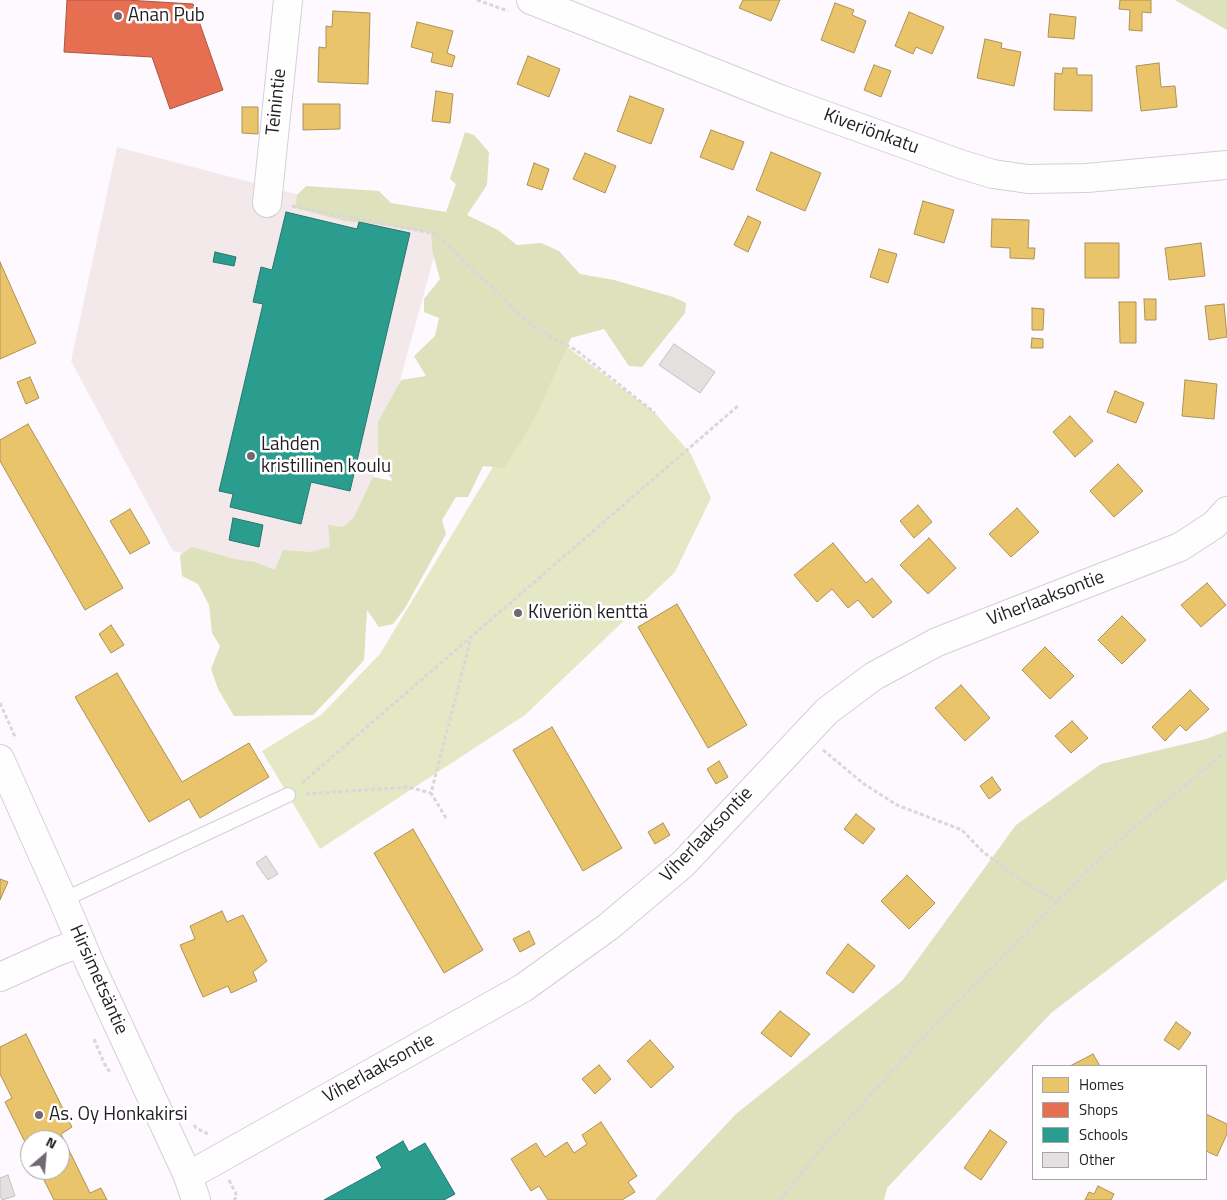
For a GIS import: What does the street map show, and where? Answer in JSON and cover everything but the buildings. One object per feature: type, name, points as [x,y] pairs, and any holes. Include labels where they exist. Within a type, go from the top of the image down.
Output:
[{"type":"street","name":"Teinintie","points":[[266,203],[288,0]]},
{"type":"street","name":"Kiveriönkatu","points":[[531,0],[780,99],[951,161],[993,174],[1028,180],[1087,178],[1227,166]]},
{"type":"street","name":"Viherlaaksontie","points":[[192,1188],[523,988],[608,928],[683,864],[827,711],[874,676],[937,642],[1180,547],[1214,525],[1227,511]]},
{"type":"street","name":"Hirsimetsäntie","points":[[0,759],[192,1188]]},
{"type":"street","points":[[0,977],[58,951],[81,943]]},
{"type":"lane","points":[[63,900],[288,795]]},
{"type":"path","points":[[266,203],[436,234],[533,327],[576,350],[656,413]]},
{"type":"path","points":[[288,795],[739,405]]},
{"type":"path","points":[[446,818],[431,792],[472,636]]},
{"type":"path","points":[[805,734],[864,784],[897,804],[962,830],[983,852],[1018,878],[1057,902]]},
{"type":"path","points":[[780,1200],[818,1152],[931,1029],[1110,848],[1227,750]]},
{"type":"path","points":[[288,795],[408,787],[431,792]]},
{"type":"shaded area","name":"Lahden kristillinen koulu","points":[[117,147],[307,197],[443,224],[343,588],[173,551],[71,361]]},
{"type":"green space","points":[[1175,0],[1227,0],[1227,30]]},
{"type":"green space","points":[[465,132],[474,135],[489,152],[487,185],[467,215],[498,230],[517,245],[541,243],[559,251],[580,274],[614,280],[673,297],[686,303],[685,313],[642,367],[629,366],[604,329],[571,338],[538,411],[504,468],[483,466],[468,497],[456,497],[442,520],[446,534],[405,608],[393,624],[379,627],[367,610],[364,660],[313,715],[234,716],[218,689],[211,669],[220,646],[212,633],[209,605],[198,584],[182,576],[180,555],[192,547],[234,559],[255,562],[275,570],[283,550],[310,552],[330,547],[328,525],[343,527],[354,517],[373,477],[393,481],[378,460],[378,422],[401,380],[426,376],[414,356],[435,336],[439,318],[424,312],[424,299],[440,279],[433,254],[431,233],[345,221],[295,208],[297,195],[306,186],[379,191],[391,203],[446,212],[456,184],[450,179]]},
{"type":"green space","name":"Kiveriön kenttä","points":[[566,346],[655,413],[691,454],[711,498],[675,572],[525,715],[320,849],[262,751],[321,715],[380,654]]},
{"type":"green space","points":[[1227,731],[1227,879],[1051,1013],[887,1188],[884,1200],[655,1200],[736,1114],[902,981],[1016,825],[1101,764],[1206,739]]},
{"type":"place","name":"Anan Pub","points":[[118,16]]},
{"type":"place","name":"Lahden kristillinen koulu","points":[[251,456]]},
{"type":"place","name":"Kiveriön kenttä","points":[[518,613]]},
{"type":"place","name":"As. Oy Honkakirsi","points":[[39,1115]]}]
